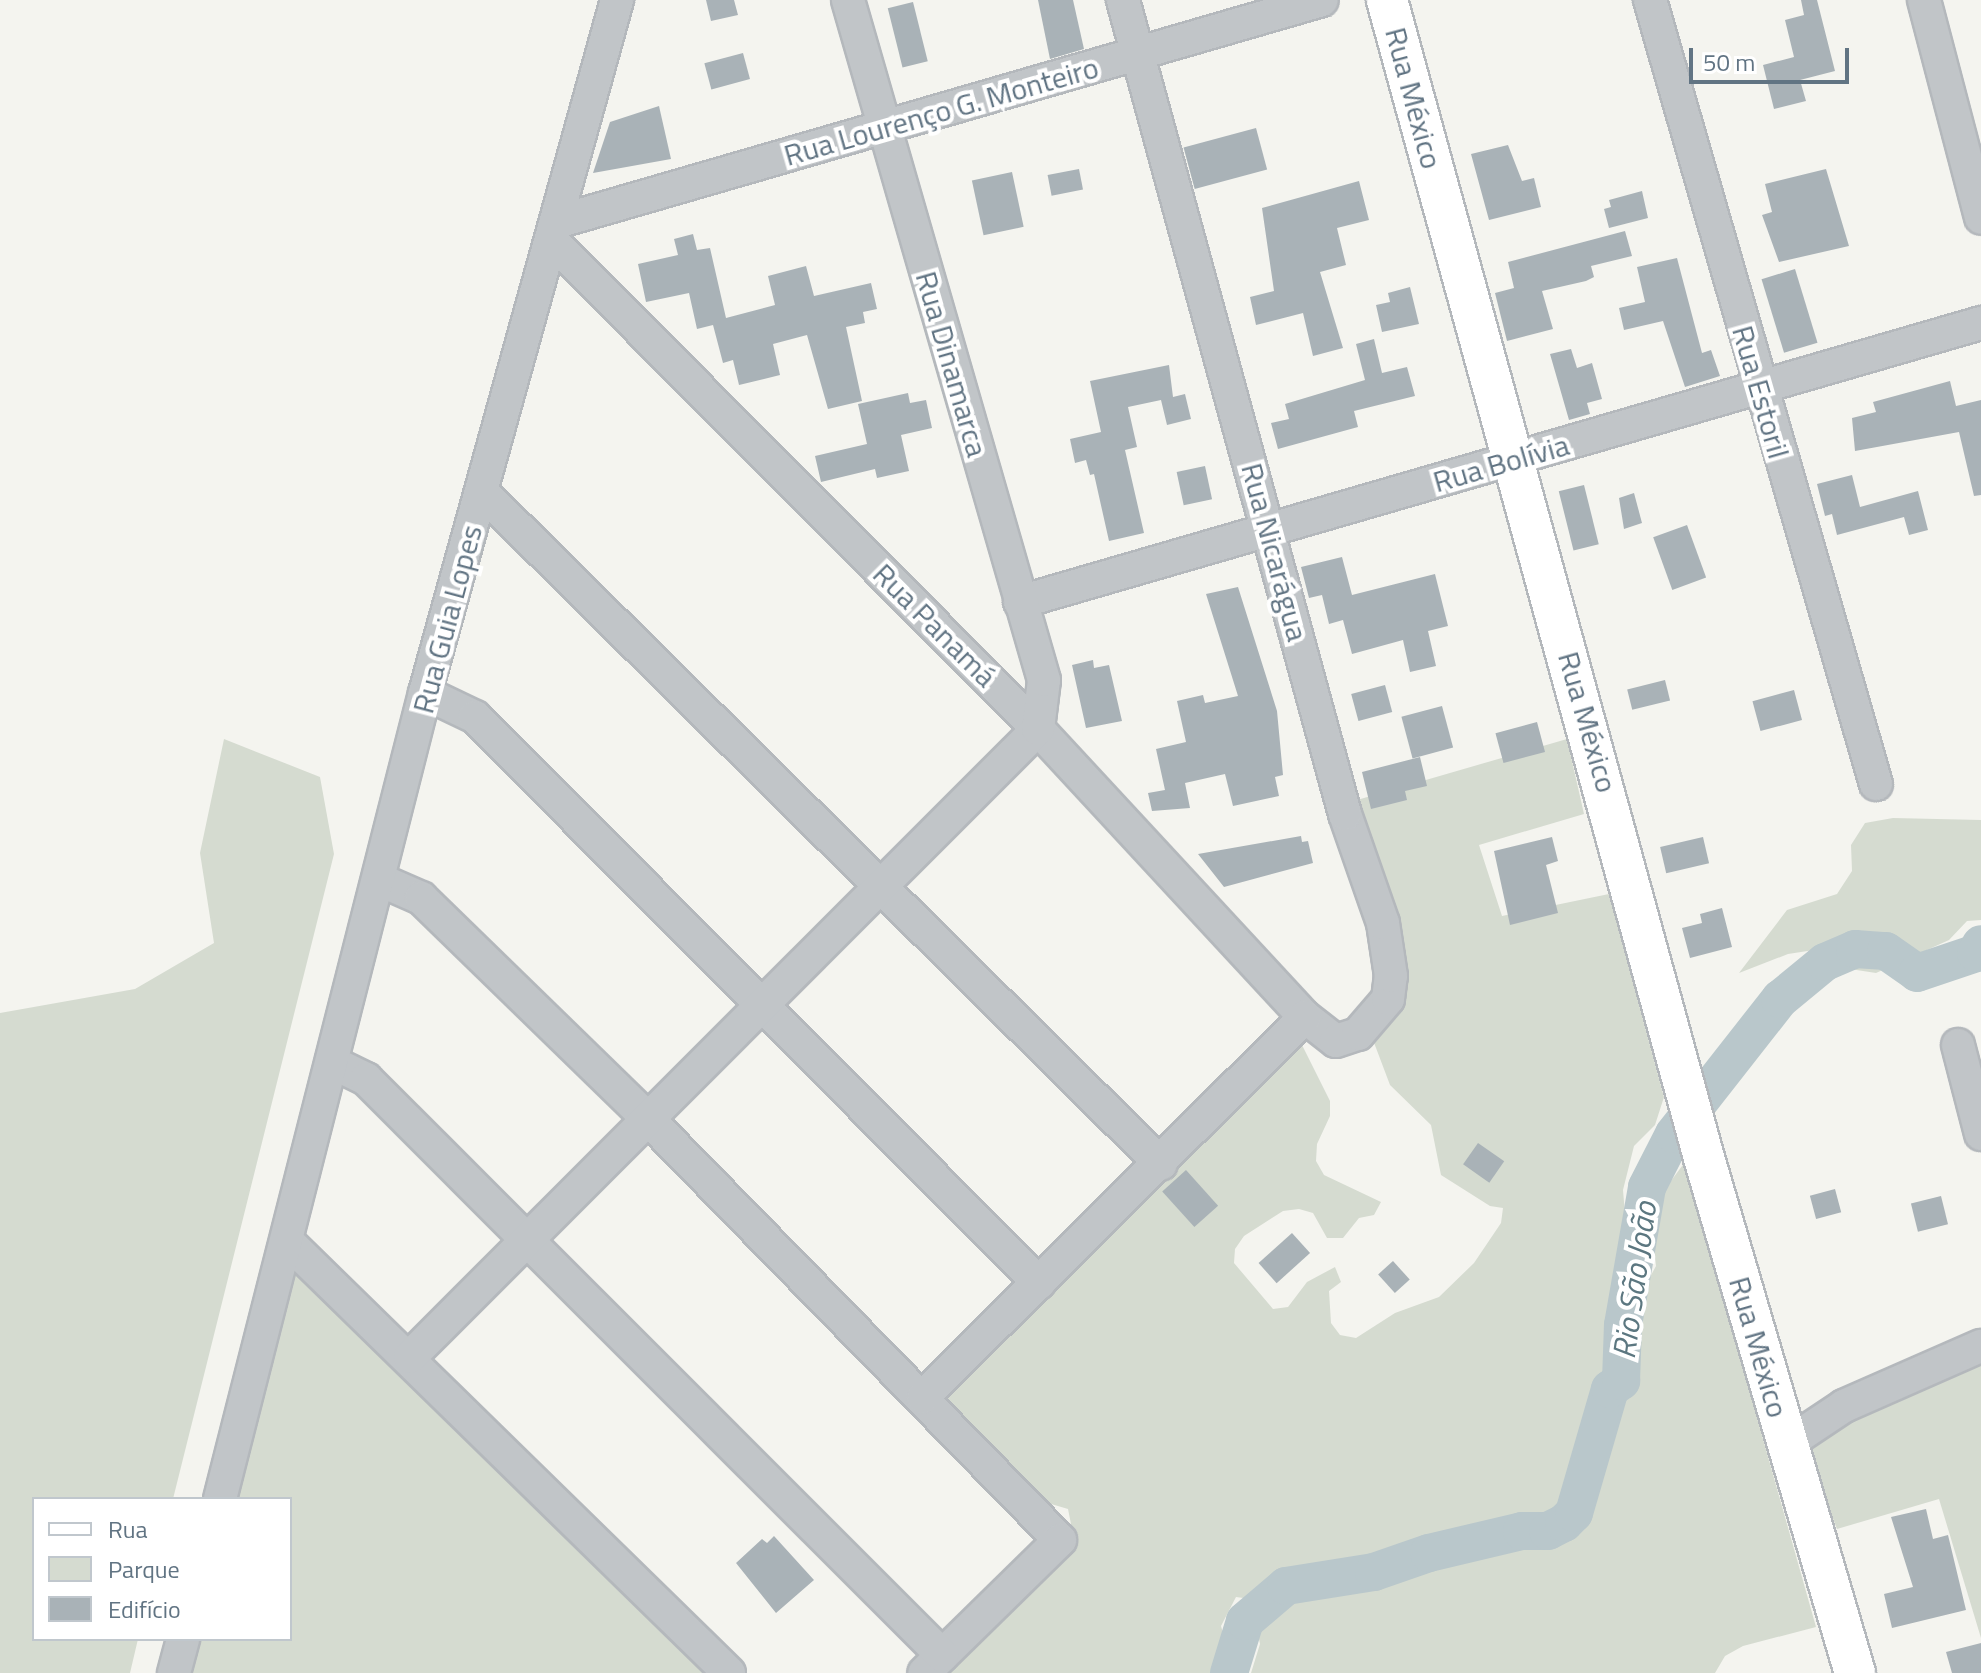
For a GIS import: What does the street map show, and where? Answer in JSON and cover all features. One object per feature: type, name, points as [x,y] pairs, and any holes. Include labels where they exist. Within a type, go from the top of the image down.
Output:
[{"type":"main road","name":"Rua México","points":[[1387,0],[1704,1158],[1855,1673]]},
{"type":"street","name":"Rua Guia Lopes","points":[[221,1497],[380,880],[425,693],[557,232],[617,0]]},
{"type":"street","name":"Rua Dinamarca","points":[[848,0],[1044,680],[1038,729]]},
{"type":"street","name":"Rua Nicarágua","points":[[1123,0],[1345,814],[1383,923],[1391,976],[1388,999],[1358,1034],[1336,1041],[1305,1017]]},
{"type":"street","name":"Rua Lourenço G. Monteiro","points":[[557,232],[885,125],[1139,55],[1322,0]]},
{"type":"street","name":"Rua Estoril","points":[[1650,0],[1876,784]]},
{"type":"street","points":[[1924,0],[1981,218]]},
{"type":"street","name":"Rua Panamá","points":[[557,232],[1038,729],[1305,1017]]},
{"type":"street","name":"Rua Bolívia","points":[[1020,602],[1270,532],[1514,458],[1761,391],[1981,323]]},
{"type":"street","points":[[482,492],[1161,1164]]},
{"type":"street","points":[[425,693],[475,717],[1039,1283]]},
{"type":"street","points":[[410,1357],[1038,729]]},
{"type":"street","points":[[333,1063],[366,1079],[527,1240],[933,1664],[1060,1540],[648,1119],[421,898],[380,880]]},
{"type":"street","points":[[923,1397],[1161,1164],[1305,1017]]},
{"type":"street","points":[[1958,1045],[1981,1134]]},
{"type":"street","points":[[287,1241],[410,1357],[729,1673]]},
{"type":"street","name":"Rua México","points":[[1787,1444],[1844,1406],[1981,1346]]},
{"type":"street","points":[[174,1673],[182,1641]]},
{"type":"green space","points":[[224,739],[320,777],[334,854],[173,1497],[32,1497],[32,1641],[138,1641],[130,1673],[0,1673],[0,1013],[135,989],[214,943],[200,853]]},
{"type":"green space","points":[[1567,739],[1584,814],[1479,845],[1502,916],[1609,894],[1664,1097],[1655,1125],[1634,1146],[1623,1190],[1627,1238],[1614,1338],[1617,1366],[1601,1387],[1572,1466],[1603,1437],[1633,1364],[1631,1312],[1656,1266],[1653,1240],[1665,1189],[1685,1162],[1816,1627],[1743,1646],[1725,1656],[1715,1673],[1251,1673],[1260,1644],[1251,1599],[1236,1597],[1221,1626],[1225,1640],[1218,1673],[935,1673],[1070,1540],[1071,1524],[1068,1509],[1041,1501],[1014,1469],[950,1413],[943,1399],[1285,1046],[1302,1045],[1330,1101],[1330,1116],[1317,1144],[1316,1161],[1324,1175],[1381,1202],[1374,1215],[1359,1218],[1343,1238],[1327,1238],[1313,1213],[1299,1209],[1283,1211],[1244,1236],[1235,1249],[1234,1263],[1273,1309],[1288,1307],[1307,1282],[1335,1267],[1341,1282],[1329,1291],[1331,1323],[1340,1335],[1356,1338],[1395,1313],[1439,1297],[1474,1263],[1501,1223],[1503,1208],[1490,1206],[1441,1175],[1431,1125],[1390,1085],[1373,1040],[1395,1000],[1357,800]]},
{"type":"green space","points":[[1893,818],[1981,820],[1981,920],[1967,921],[1949,940],[1876,973],[1850,969],[1840,946],[1788,954],[1739,973],[1787,910],[1837,894],[1852,871],[1851,845],[1865,823]]},
{"type":"green space","points":[[290,1268],[305,1269],[708,1673],[185,1673],[193,1641],[292,1641],[292,1497],[231,1497]]},
{"type":"green space","points":[[1981,1363],[1981,1638],[1939,1499],[1837,1529],[1808,1454],[1811,1435],[1905,1399],[1939,1376]]},
{"type":"building","points":[[706,0],[734,0],[738,15],[711,21]]},
{"type":"building","points":[[1038,0],[1073,0],[1084,49],[1050,59]]},
{"type":"building","points":[[1801,0],[1817,0],[1835,71],[1800,80],[1806,101],[1774,109],[1763,65],[1794,57],[1785,20],[1804,15]]},
{"type":"building","points":[[913,2],[928,61],[903,67],[888,8]]},
{"type":"building","points":[[743,53],[750,79],[711,89],[704,63]]},
{"type":"building","points":[[659,106],[671,159],[593,173],[610,122]]},
{"type":"building","points":[[1256,128],[1267,170],[1195,189],[1184,147]]},
{"type":"building","points":[[1508,145],[1522,181],[1534,178],[1541,207],[1489,220],[1471,154]]},
{"type":"building","points":[[1079,169],[1083,190],[1052,196],[1048,175]]},
{"type":"building","points":[[1826,169],[1849,246],[1779,262],[1762,215],[1772,212],[1765,184]]},
{"type":"building","points":[[1012,172],[1024,227],[984,235],[972,181]]},
{"type":"building","points":[[1359,181],[1369,220],[1337,228],[1346,265],[1320,272],[1343,348],[1313,356],[1303,313],[1256,325],[1250,297],[1274,291],[1262,208]]},
{"type":"building","points":[[1642,191],[1648,218],[1609,228],[1604,209],[1611,207],[1609,200]]},
{"type":"building","points":[[1625,231],[1632,256],[1591,266],[1594,277],[1586,281],[1542,291],[1553,329],[1507,341],[1495,293],[1514,288],[1508,262]]},
{"type":"building","points":[[693,234],[697,250],[710,248],[726,318],[775,305],[768,276],[806,266],[814,296],[871,283],[877,309],[863,312],[865,323],[846,327],[862,401],[828,409],[807,335],[773,344],[780,375],[739,385],[733,360],[723,363],[713,325],[697,329],[689,293],[646,302],[638,264],[678,255],[674,239]]},
{"type":"building","points":[[1677,258],[1702,353],[1711,350],[1720,376],[1685,387],[1663,321],[1624,330],[1619,308],[1645,302],[1637,267]]},
{"type":"building","points":[[1795,269],[1818,343],[1784,353],[1762,279]]},
{"type":"building","points":[[1410,287],[1419,324],[1382,332],[1376,305],[1390,302],[1388,293]]},
{"type":"building","points":[[1374,339],[1382,373],[1407,367],[1415,396],[1354,411],[1358,427],[1278,449],[1271,423],[1289,419],[1285,404],[1365,380],[1356,344]]},
{"type":"building","points":[[1571,349],[1577,368],[1592,363],[1602,399],[1587,403],[1590,414],[1569,420],[1550,354]]},
{"type":"building","points":[[1169,365],[1173,397],[1185,394],[1191,419],[1167,425],[1161,400],[1128,407],[1137,447],[1125,450],[1144,533],[1109,541],[1094,474],[1090,475],[1086,460],[1075,463],[1070,439],[1101,432],[1090,381]]},
{"type":"building","points":[[1950,381],[1956,406],[1981,400],[1981,495],[1974,496],[1959,432],[1855,451],[1852,418],[1876,412],[1873,402]]},
{"type":"building","points":[[908,393],[910,403],[926,400],[932,428],[901,435],[909,471],[877,478],[875,469],[821,482],[815,456],[867,444],[858,404]]},
{"type":"building","points":[[1205,466],[1212,499],[1184,505],[1177,472]]},
{"type":"building","points":[[1852,475],[1860,507],[1918,491],[1928,530],[1909,535],[1904,517],[1837,535],[1832,514],[1825,516],[1817,484]]},
{"type":"building","points":[[1584,485],[1599,544],[1574,550],[1559,491]]},
{"type":"building","points":[[1634,493],[1642,523],[1624,529],[1619,498]]},
{"type":"building","points":[[1687,525],[1706,578],[1672,590],[1653,537]]},
{"type":"building","points":[[1342,557],[1352,595],[1435,574],[1448,626],[1428,631],[1436,666],[1410,672],[1403,640],[1352,654],[1343,620],[1329,624],[1322,595],[1309,598],[1301,567]]},
{"type":"building","points":[[1238,587],[1277,711],[1283,775],[1275,777],[1279,796],[1233,806],[1225,774],[1185,783],[1190,808],[1152,811],[1148,793],[1165,790],[1156,749],[1186,742],[1177,701],[1203,695],[1205,703],[1238,696],[1206,594]]},
{"type":"building","points":[[1093,660],[1094,668],[1109,665],[1122,721],[1086,728],[1072,665]]},
{"type":"building","points":[[1665,680],[1670,700],[1632,710],[1627,689]]},
{"type":"building","points":[[1385,685],[1392,712],[1358,721],[1351,694]]},
{"type":"building","points":[[1794,690],[1802,720],[1760,731],[1752,701]]},
{"type":"building","points":[[1442,706],[1453,748],[1413,758],[1401,717]]},
{"type":"building","points":[[1537,722],[1545,752],[1503,763],[1495,733]]},
{"type":"building","points":[[1420,757],[1427,786],[1405,791],[1407,800],[1371,809],[1362,772]]},
{"type":"building","points":[[1301,836],[1302,842],[1308,841],[1313,863],[1224,887],[1198,854]]},
{"type":"building","points":[[1552,837],[1558,861],[1546,865],[1558,913],[1510,925],[1494,851]]},
{"type":"building","points":[[1703,837],[1709,863],[1666,873],[1660,847]]},
{"type":"building","points":[[1722,908],[1732,947],[1690,958],[1682,928],[1702,923],[1700,914]]},
{"type":"building","points":[[1478,1143],[1504,1161],[1489,1183],[1463,1164]]},
{"type":"building","points":[[1186,1170],[1218,1206],[1194,1227],[1162,1191]]},
{"type":"building","points":[[1835,1189],[1841,1212],[1816,1219],[1810,1196]]},
{"type":"building","points":[[1941,1196],[1948,1224],[1918,1232],[1911,1203]]},
{"type":"building","points":[[1292,1233],[1310,1253],[1277,1283],[1259,1263]]},
{"type":"building","points":[[1393,1261],[1410,1280],[1395,1293],[1378,1274]]},
{"type":"building","points":[[1926,1509],[1933,1539],[1948,1535],[1966,1610],[1892,1628],[1884,1594],[1913,1587],[1891,1517]]},
{"type":"building","points":[[774,1536],[814,1580],[776,1613],[736,1563],[762,1539],[767,1543]]},
{"type":"building","points":[[1981,1643],[1981,1673],[1952,1673],[1946,1652]]},
{"type":"waterway","name":"Rio São João","points":[[1229,1673],[1245,1621],[1286,1586],[1374,1572],[1429,1553],[1522,1531],[1548,1531],[1564,1523],[1574,1513],[1610,1389],[1621,1381],[1623,1325],[1647,1187],[1674,1134],[1780,999],[1825,962],[1855,949],[1886,951],[1917,973],[1976,953],[1981,944]]}]
